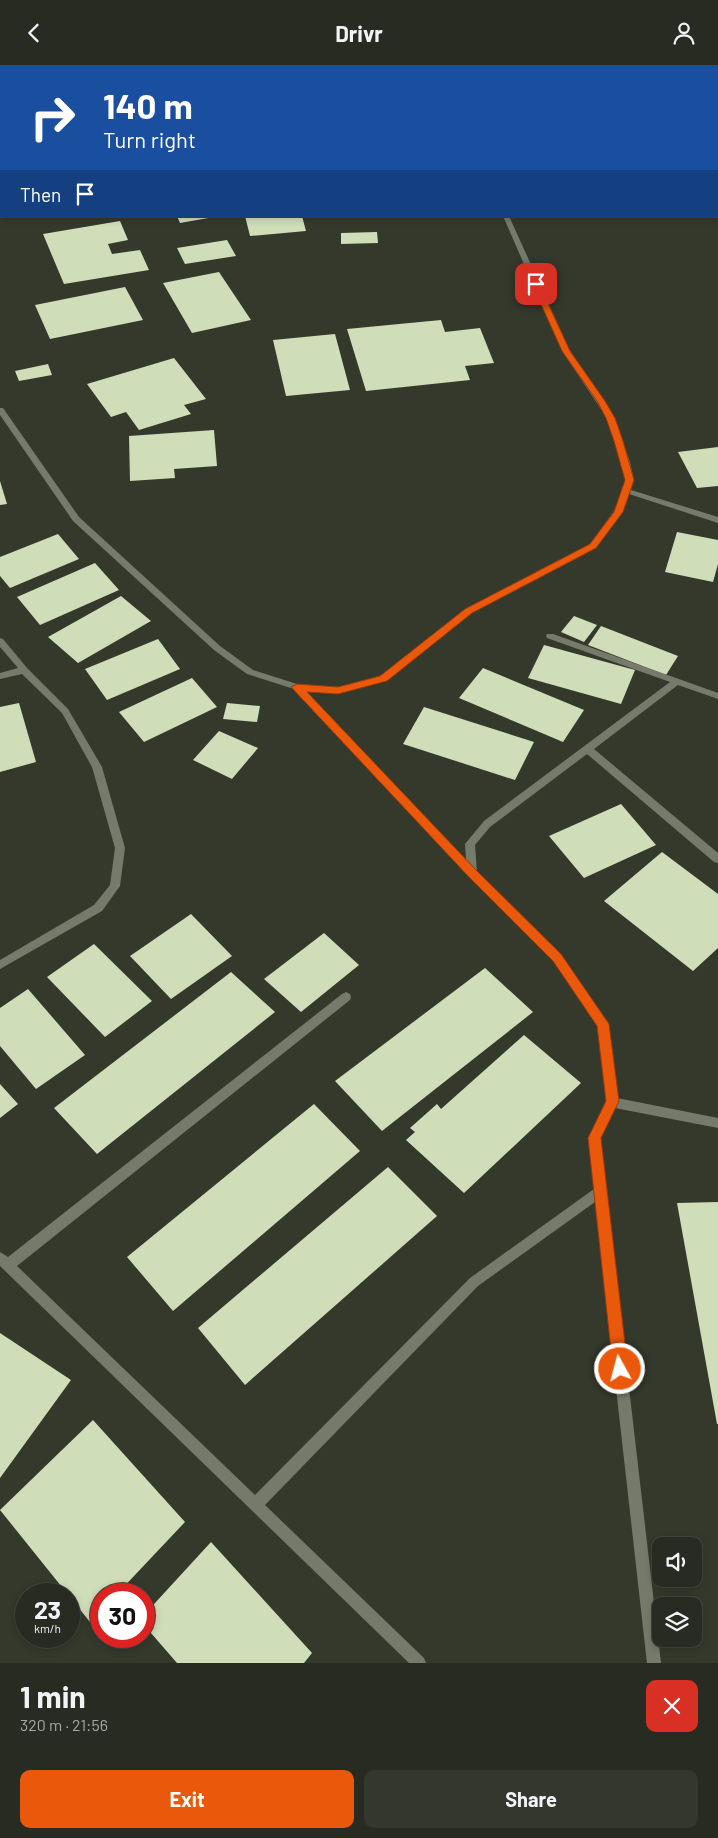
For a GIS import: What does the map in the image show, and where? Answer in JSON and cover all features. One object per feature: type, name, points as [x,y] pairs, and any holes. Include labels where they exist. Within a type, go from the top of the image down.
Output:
[{"type":"street","points":[[0,410],[76,519],[217,648],[250,672],[297,687],[338,690],[384,678],[469,611],[593,546],[618,512],[630,480],[626,462],[610,418],[566,351],[506,217]]},
{"type":"street","points":[[627,491],[718,520]]},
{"type":"street","points":[[550,636],[718,696]]},
{"type":"street","points":[[0,641],[24,670],[65,711],[97,767],[120,848],[115,886],[98,907],[0,965]]},
{"type":"street","points":[[0,676],[24,670]]},
{"type":"street","points":[[472,873],[470,844],[487,824],[676,682]]},
{"type":"street","points":[[297,687],[472,873],[557,958],[603,1024],[612,1101],[594,1138],[654,1663]]},
{"type":"street","points":[[587,748],[718,859]]},
{"type":"street","points":[[346,997],[4,1261],[419,1663]]},
{"type":"street","points":[[612,1101],[718,1123]]},
{"type":"street","points":[[255,1505],[474,1282],[600,1192]]},
{"type":"building","points":[[177,217],[214,217],[180,223]]},
{"type":"building","points":[[245,217],[302,217],[306,231],[250,236]]},
{"type":"building","points":[[120,221],[128,240],[108,244],[112,254],[140,250],[149,270],[64,284],[43,234]]},
{"type":"building","points":[[377,232],[378,243],[341,244],[341,233]]},
{"type":"building","points":[[227,240],[236,256],[185,264],[177,248]]},
{"type":"building","points":[[219,272],[251,320],[192,333],[163,283]]},
{"type":"building","points":[[125,287],[143,320],[50,339],[35,305]]},
{"type":"building","points":[[441,320],[445,332],[480,328],[494,363],[465,366],[470,380],[366,391],[347,329]]},
{"type":"building","points":[[335,334],[350,390],[286,396],[273,340]]},
{"type":"building","points":[[174,358],[206,399],[184,405],[191,414],[139,430],[126,412],[111,417],[87,384]]},
{"type":"building","points":[[48,364],[52,375],[19,381],[15,371]]},
{"type":"building","points":[[214,430],[217,466],[174,469],[175,478],[130,481],[129,436]]},
{"type":"building","points":[[718,447],[718,486],[697,488],[678,452]]},
{"type":"building","points":[[0,481],[7,504],[0,505]]},
{"type":"building","points":[[677,532],[718,540],[718,564],[713,582],[665,572]]},
{"type":"building","points":[[58,534],[79,559],[10,588],[0,576],[0,557]]},
{"type":"building","points":[[95,563],[119,590],[40,625],[17,597]]},
{"type":"building","points":[[121,596],[151,621],[78,663],[48,637]]},
{"type":"building","points":[[574,616],[597,625],[584,642],[561,632]]},
{"type":"building","points":[[601,626],[678,656],[666,675],[588,645]]},
{"type":"building","points":[[158,639],[180,669],[107,700],[85,669]]},
{"type":"building","points":[[544,645],[635,670],[621,704],[528,678]]},
{"type":"building","points":[[483,668],[584,710],[563,742],[459,698]]},
{"type":"building","points":[[192,678],[217,707],[144,742],[119,712]]},
{"type":"building","points":[[19,703],[36,762],[0,772],[0,707]]},
{"type":"building","points":[[227,703],[260,706],[257,722],[223,719]]},
{"type":"building","points":[[424,707],[534,742],[515,780],[403,744]]},
{"type":"building","points":[[219,731],[258,748],[232,779],[193,760]]},
{"type":"building","points":[[621,804],[656,845],[584,878],[549,836]]},
{"type":"building","points":[[662,852],[718,894],[718,948],[693,971],[604,901]]},
{"type":"building","points":[[191,914],[232,956],[171,999],[130,956]]},
{"type":"building","points":[[324,933],[359,965],[301,1012],[264,979]]},
{"type":"building","points":[[94,944],[152,1001],[105,1037],[47,977]]},
{"type":"building","points":[[485,968],[533,1012],[382,1131],[335,1081]]},
{"type":"building","points":[[231,972],[275,1012],[97,1154],[54,1108]]},
{"type":"building","points":[[28,989],[85,1055],[36,1089],[0,1046],[0,1008]]},
{"type":"building","points":[[524,1035],[581,1083],[464,1193],[406,1140],[415,1132],[410,1128],[437,1104],[441,1109]]},
{"type":"building","points":[[0,1084],[18,1104],[0,1118]]},
{"type":"building","points":[[314,1104],[360,1151],[173,1311],[127,1257]]},
{"type":"building","points":[[388,1167],[437,1216],[245,1385],[198,1328]]},
{"type":"building","points":[[718,1202],[718,1424],[717,1424],[677,1203]]},
{"type":"building","points":[[0,1333],[71,1380],[0,1478]]},
{"type":"building","points":[[93,1420],[185,1522],[127,1583],[90,1583],[90,1622],[80,1610],[80,1583],[59,1583],[0,1510]]},
{"type":"building","points":[[211,1542],[312,1653],[304,1663],[177,1663],[155,1638],[155,1603]]},
{"type":"route","points":[[536,284],[566,351],[601,401],[619,441],[630,480],[618,512],[593,546],[469,611],[384,678],[338,690],[297,687],[472,873],[557,958],[603,1024],[612,1101],[594,1138],[620,1369]]}]
